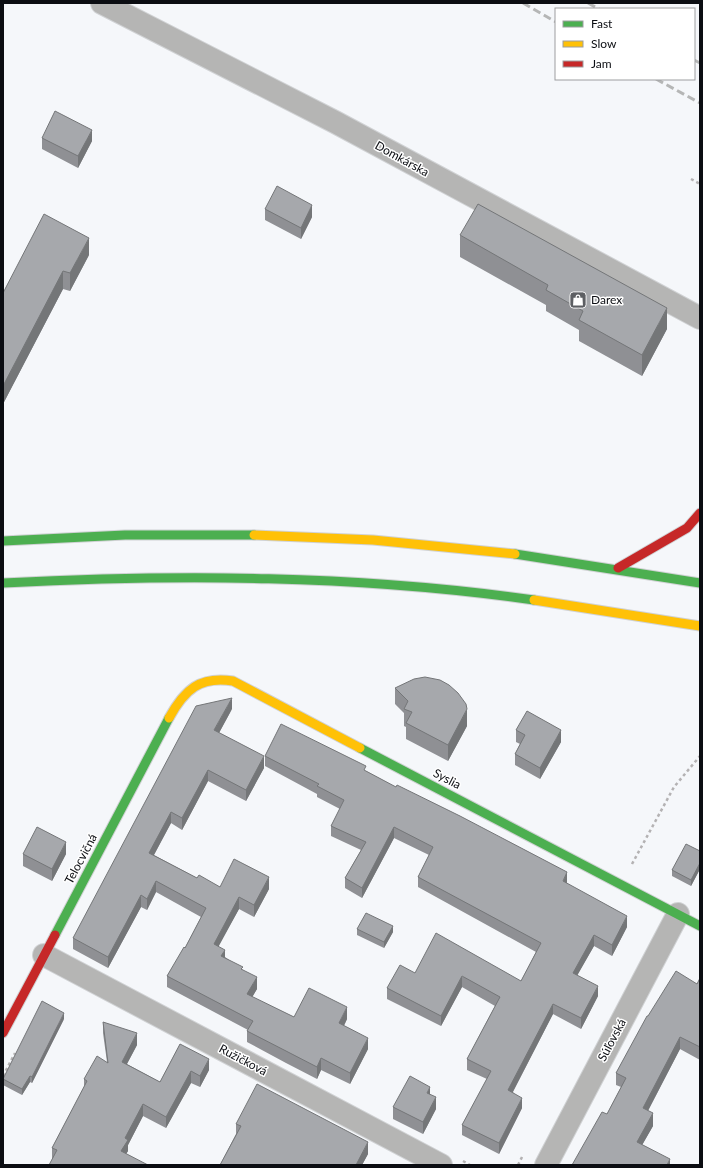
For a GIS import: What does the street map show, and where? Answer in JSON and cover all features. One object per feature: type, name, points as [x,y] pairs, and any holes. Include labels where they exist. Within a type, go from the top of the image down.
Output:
[{"type":"main road","points":[[618,568],[687,528],[700,513]]},
{"type":"main road","points":[[3,541],[146,535],[261,536],[392,541],[495,551],[618,568],[700,583]]},
{"type":"main road","points":[[3,583],[147,578],[264,579],[381,585],[487,594],[613,609],[700,626]]},
{"type":"main road","name":"Syslia","points":[[182,697],[192,686],[207,680],[220,679],[234,681],[700,926]]},
{"type":"main road","name":"Telocvičná","points":[[3,1033],[182,697]]},
{"type":"street","name":"Domkárska","points":[[102,3],[335,122],[700,318]]},
{"type":"street","name":"Súľovská","points":[[546,1165],[678,914]]},
{"type":"street","name":"Ružičková","points":[[44,955],[441,1165]]},
{"type":"path","points":[[691,179],[700,184]]},
{"type":"path","points":[[621,884],[674,786],[700,756]]},
{"type":"path","points":[[3,1076],[17,1050]]},
{"type":"building","points":[[55,111],[92,130],[78,156],[42,138]]},
{"type":"building","points":[[277,186],[312,205],[301,228],[265,209]]},
{"type":"building","points":[[478,204],[667,308],[642,355],[579,320],[583,311],[546,290],[548,285],[460,235]]},
{"type":"building","points":[[44,214],[89,238],[70,273],[63,271],[3,386],[3,293]]},
{"type":"building","points":[[425,677],[440,680],[449,685],[458,693],[466,704],[467,709],[448,745],[406,723],[412,712],[404,709],[408,701],[395,688],[414,679]]},
{"type":"building","points":[[232,698],[214,730],[264,756],[246,790],[208,770],[182,818],[171,812],[149,853],[197,878],[199,875],[220,887],[234,859],[269,877],[254,905],[239,897],[214,944],[225,950],[221,956],[243,967],[241,969],[257,977],[247,994],[294,1017],[309,988],[347,1007],[339,1023],[368,1038],[350,1073],[321,1058],[317,1067],[247,1031],[253,1021],[167,976],[184,947],[185,948],[206,908],[156,881],[147,899],[141,895],[108,957],[73,938],[196,706]]},
{"type":"building","points":[[527,711],[561,730],[540,768],[515,754],[525,735],[516,730]]},
{"type":"building","points":[[281,724],[366,766],[364,770],[396,787],[397,785],[460,816],[567,872],[563,881],[627,916],[612,945],[594,935],[573,973],[598,986],[581,1018],[553,1004],[508,1090],[522,1098],[499,1143],[462,1125],[491,1071],[467,1059],[500,997],[462,976],[441,1016],[387,988],[400,965],[415,973],[436,933],[521,981],[541,943],[418,877],[433,847],[394,827],[362,888],[345,878],[366,842],[331,826],[344,800],[317,786],[319,784],[265,756]]},
{"type":"building","points":[[37,827],[66,842],[52,869],[23,854]]},
{"type":"building","points":[[686,844],[700,851],[700,863],[691,880],[672,870]]},
{"type":"building","points":[[366,913],[393,926],[384,942],[357,929]]},
{"type":"building","points":[[676,971],[697,984],[700,978],[700,1047],[680,1037],[643,1108],[653,1113],[637,1142],[670,1159],[667,1165],[572,1165],[602,1112],[607,1114],[626,1078],[616,1073],[647,1016]]},
{"type":"building","points":[[42,1001],[64,1013],[32,1077],[30,1076],[22,1089],[3,1079]]},
{"type":"building","points":[[103,1022],[137,1033],[122,1062],[160,1082],[180,1044],[209,1059],[200,1076],[191,1071],[166,1117],[143,1104],[125,1138],[128,1140],[121,1151],[148,1165],[49,1165],[57,1150],[52,1148],[87,1081],[84,1079],[97,1056],[108,1063]]},
{"type":"building","points":[[410,1076],[430,1087],[427,1093],[436,1097],[423,1122],[393,1107]]},
{"type":"building","points":[[257,1084],[368,1142],[356,1165],[220,1165],[241,1126],[236,1124]]},
{"type":"railway","points":[[523,3],[555,21]]},
{"type":"railway","points":[[588,3],[597,8]]},
{"type":"railway","points":[[695,60],[700,63]]},
{"type":"railway","points":[[658,80],[700,103]]},
{"type":"traffic: fast","points":[[3,541],[125,535],[254,535]]},
{"type":"traffic: fast","points":[[515,554],[700,583]]},
{"type":"traffic: fast","points":[[3,583],[136,578],[335,581],[468,592],[534,600]]},
{"type":"traffic: fast","points":[[55,935],[169,718]]},
{"type":"traffic: fast","points":[[360,748],[700,926]]},
{"type":"traffic: slow","points":[[254,535],[373,540],[515,554]]},
{"type":"traffic: slow","points":[[534,600],[700,626]]},
{"type":"traffic: slow","points":[[169,718],[181,699],[195,687],[202,683],[211,681],[233,681],[360,748]]},
{"type":"traffic: jam","points":[[618,568],[687,528],[700,513]]},
{"type":"traffic: jam","points":[[3,1033],[55,935]]},
{"type":"place","name":"Darex","points":[[578,300]]}]
